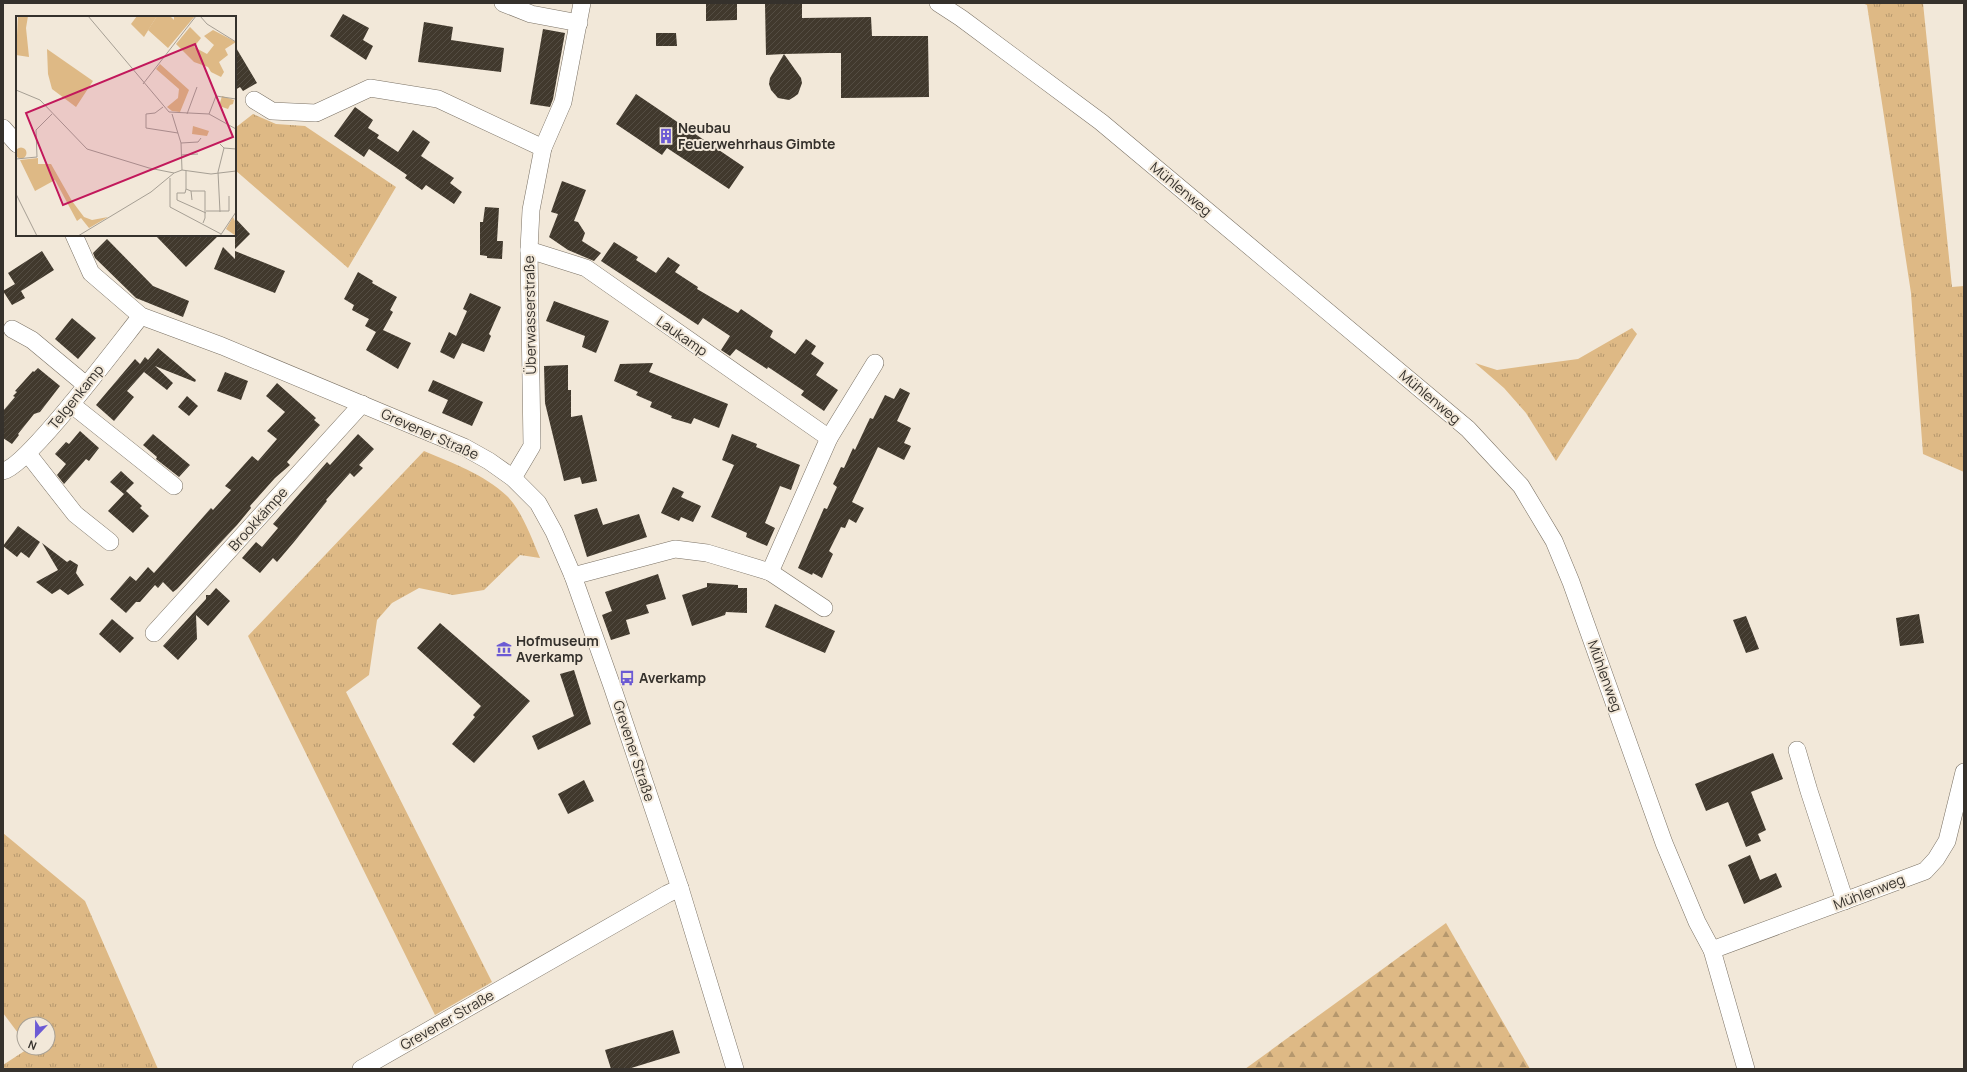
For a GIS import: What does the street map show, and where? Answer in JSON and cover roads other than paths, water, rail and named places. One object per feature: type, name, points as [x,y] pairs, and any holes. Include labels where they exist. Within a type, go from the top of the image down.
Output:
[{"type":"street","points":[[503,3],[531,14],[579,23]]},
{"type":"street","name":"Überwasserstraße","points":[[514,478],[532,446],[529,250],[531,210],[542,148],[564,102],[582,3]]},
{"type":"street","name":"Mühlenweg","points":[[938,3],[961,18],[1101,122],[1468,429],[1521,486],[1554,541],[1571,582],[1664,843],[1697,922],[1712,950],[1746,1069]]},
{"type":"street","points":[[254,100],[272,111],[316,113],[370,88],[438,99],[542,148]]},
{"type":"street","points":[[3,128],[16,143]]},
{"type":"street","name":"Grevener Straße","points":[[74,236],[91,273],[141,316],[222,346],[464,447],[489,461],[514,478],[538,503],[554,532],[573,576],[612,686],[680,888],[735,1069]]},
{"type":"street","name":"Laukamp","points":[[529,250],[586,268],[829,438]]},
{"type":"street","name":"Telgenkamp","points":[[3,471],[28,454],[71,404],[141,316]]},
{"type":"street","points":[[12,329],[32,340],[86,385]]},
{"type":"street","points":[[770,572],[829,438],[875,363]]},
{"type":"street","points":[[71,404],[174,486]]},
{"type":"street","name":"Brookkämpe","points":[[154,633],[362,404]]},
{"type":"street","points":[[28,454],[75,514],[110,542]]},
{"type":"street","points":[[573,576],[675,550],[707,553],[770,572],[824,608]]},
{"type":"street","points":[[1797,750],[1809,792],[1845,901]]},
{"type":"street","name":"Mühlenweg","points":[[1712,950],[1925,871],[1936,859],[1947,841],[1964,772]]},
{"type":"street","name":"Grevener Straße","points":[[361,1069],[680,888]]},
{"type":"place","name":"Neubau Feuerwehrhaus Gimbte","points":[[666,136]]},
{"type":"place","name":"Hofmuseum Averkamp","points":[[504,649]]},
{"type":"place","name":"Averkamp","points":[[627,678]]}]
